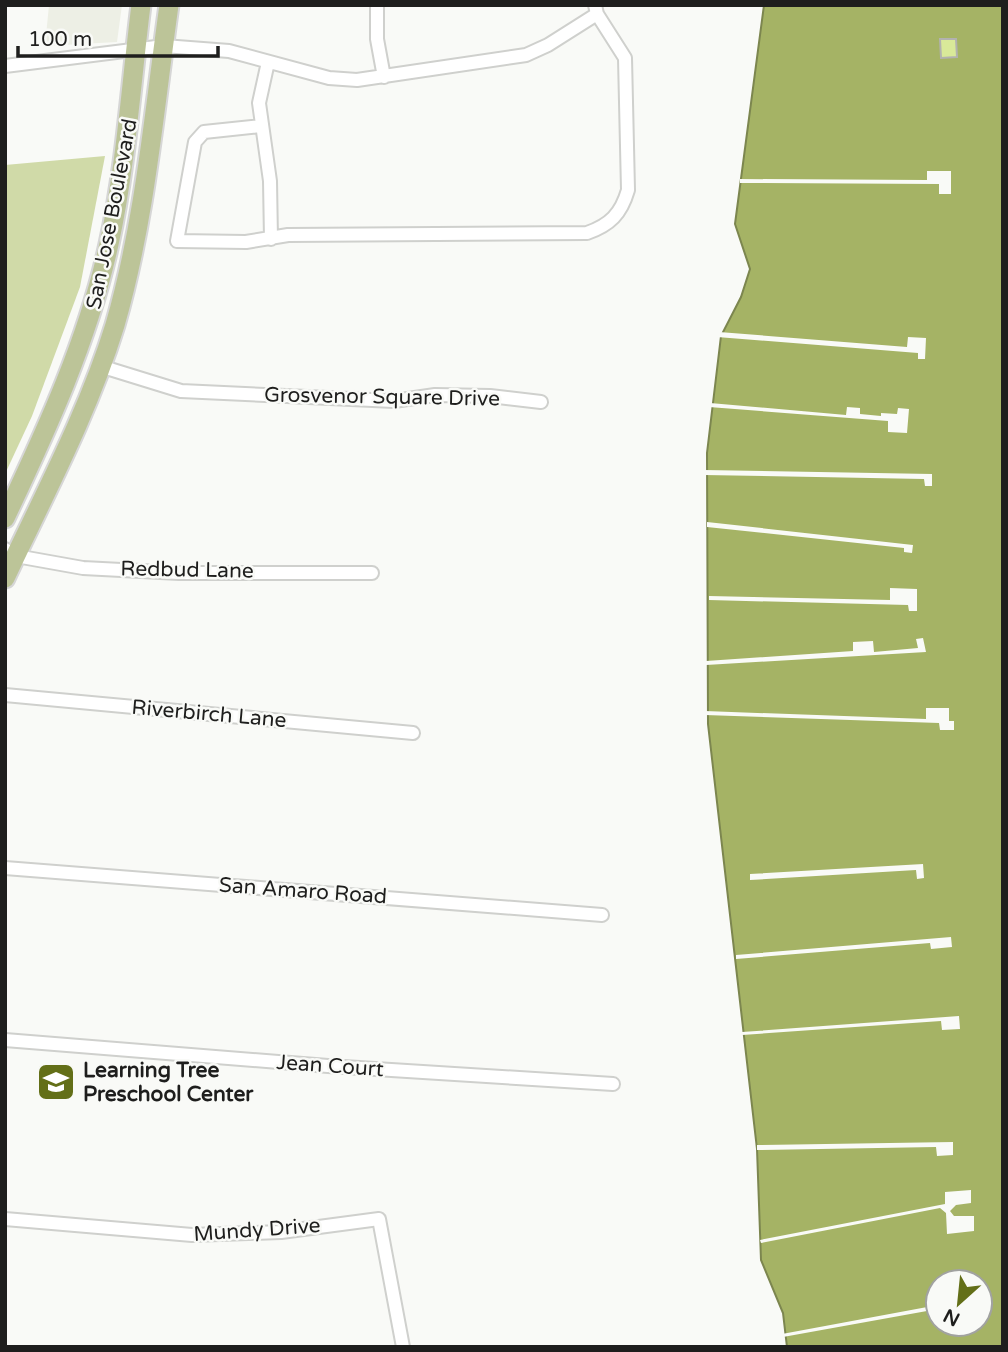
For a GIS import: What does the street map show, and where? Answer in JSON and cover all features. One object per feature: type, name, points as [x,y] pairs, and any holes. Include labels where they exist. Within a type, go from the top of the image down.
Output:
[{"type":"main road","name":"San Jose Boulevard","points":[[5,518],[58,402],[96,295],[109,242],[141,5]]},
{"type":"main road","name":"San Jose Boulevard","points":[[5,578],[10,552],[77,425],[114,326],[131,262],[146,181],[169,5]]},
{"type":"street","points":[[377,5],[377,39],[384,77]]},
{"type":"street","points":[[5,66],[135,52],[164,46],[229,51],[328,78],[357,80],[526,55],[548,45],[596,10],[620,48],[627,68],[628,190],[624,206],[602,228],[587,233],[288,235],[246,242],[177,241],[195,142],[204,132],[261,126]]},
{"type":"street","points":[[268,62],[260,92],[261,126],[270,181],[271,239]]},
{"type":"street","name":"Grosvenor Square Drive","points":[[100,366],[181,391],[394,401],[435,395],[490,396],[541,402]]},
{"type":"street","name":"Redbud Lane","points":[[10,552],[97,569],[179,573],[372,573]]},
{"type":"street","name":"Riverbirch Lane","points":[[5,695],[413,733]]},
{"type":"street","name":"San Amaro Road","points":[[5,868],[601,915]]},
{"type":"street","name":"Jean Court","points":[[5,1040],[328,1066],[613,1084]]},
{"type":"street","name":"Mundy Drive","points":[[5,1219],[192,1235],[281,1232],[379,1219],[403,1347]]},
{"type":"shaded area","points":[[49,5],[122,5],[117,42],[45,46]]},
{"type":"shaded area","points":[[764,5],[1003,5],[1003,1347],[787,1347],[783,1313],[761,1260],[757,1149],[708,724],[707,453],[721,336],[741,297],[750,269],[735,224]]},
{"type":"shaded area","points":[[105,156],[80,287],[32,416],[5,474],[5,165]]},
{"type":"pier","points":[[927,171],[951,171],[951,194],[939,194],[939,184],[740,183],[740,179],[927,180]]},
{"type":"pier","points":[[719,332],[907,347],[908,337],[926,338],[925,359],[918,359],[918,353],[717,337]]},
{"type":"pier","points":[[710,403],[846,415],[847,407],[860,408],[860,414],[881,416],[881,413],[897,414],[898,408],[909,409],[907,433],[888,432],[888,421],[709,407]]},
{"type":"pier","points":[[704,470],[932,474],[932,486],[925,486],[924,479],[704,475]]},
{"type":"pier","points":[[707,522],[913,545],[912,553],[904,552],[904,548],[707,527]]},
{"type":"pier","points":[[890,588],[917,589],[917,611],[909,611],[908,605],[709,600],[709,596],[890,600]]},
{"type":"pier","points":[[923,638],[926,652],[706,665],[706,661],[853,651],[853,642],[873,641],[874,652],[918,648],[916,639]]},
{"type":"pier","points":[[926,708],[949,708],[949,721],[954,721],[954,730],[940,730],[939,723],[705,715],[705,711],[926,719]]},
{"type":"pier","points":[[923,864],[924,878],[917,879],[916,870],[750,880],[750,874]]},
{"type":"pier","points":[[951,937],[952,947],[931,949],[930,943],[736,959],[736,955]]},
{"type":"pier","points":[[959,1016],[960,1029],[942,1030],[941,1021],[742,1035],[742,1032]]},
{"type":"pier","points":[[953,1142],[953,1155],[937,1156],[936,1147],[757,1150],[757,1145]]},
{"type":"pier","points":[[971,1190],[971,1203],[956,1205],[950,1211],[954,1216],[974,1216],[974,1231],[947,1234],[946,1213],[940,1208],[761,1243],[760,1240],[945,1204],[945,1192]]},
{"type":"pier","points":[[924,1308],[924,1312],[783,1337],[782,1334]]},
{"type":"building","points":[[940,39],[956,39],[957,57],[941,58]]},
{"type":"place","name":"Learning Tree Preschool Center","points":[[56,1082]]}]
